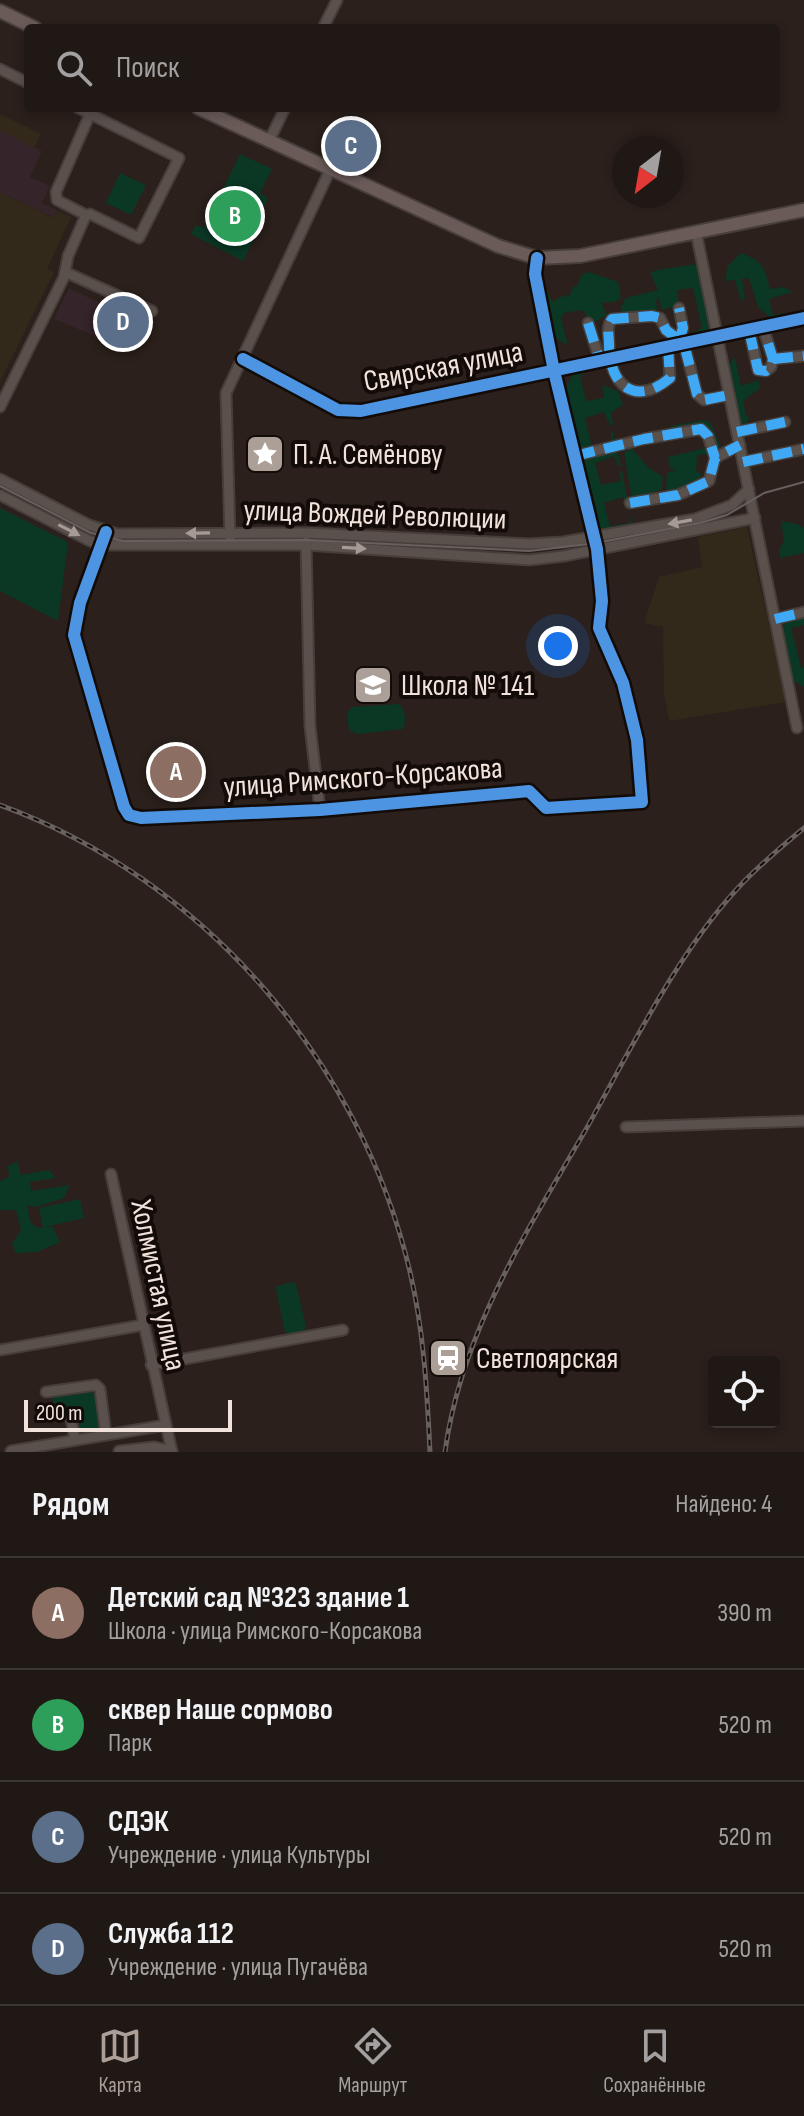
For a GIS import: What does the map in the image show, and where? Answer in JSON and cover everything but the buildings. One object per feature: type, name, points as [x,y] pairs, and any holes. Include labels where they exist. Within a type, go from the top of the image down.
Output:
[{"type":"main road","points":[[0,11],[27,24]]},
{"type":"main road","points":[[207,112],[498,246],[537,258],[580,256],[804,210]]},
{"type":"street","points":[[325,24],[337,0]]},
{"type":"street","points":[[0,69],[24,81]]},
{"type":"street","points":[[86,112],[179,158],[139,238],[57,200],[56,192],[90,114]]},
{"type":"street","points":[[269,141],[283,112]]},
{"type":"street","points":[[230,545],[226,393],[330,170]]},
{"type":"street","points":[[0,407],[64,274],[68,256],[86,215]]},
{"type":"street","points":[[696,232],[797,728]]},
{"type":"street","points":[[537,258],[535,274],[554,371],[597,549]]},
{"type":"street","points":[[64,274],[152,311]]},
{"type":"street","points":[[679,308],[683,328],[681,342],[697,394],[704,400],[729,395]]},
{"type":"street","points":[[604,360],[608,325],[612,319],[660,318],[666,330],[681,342]]},
{"type":"street","name":"Свирская улица","points":[[243,359],[338,410],[361,411],[804,318]]},
{"type":"street","points":[[588,323],[604,360],[626,389],[639,392],[662,385],[670,378],[668,347]]},
{"type":"street","points":[[749,330],[758,370],[766,371],[773,359],[763,327]]},
{"type":"street","points":[[773,359],[804,356]]},
{"type":"street","points":[[737,432],[785,422]]},
{"type":"street","points":[[575,456],[701,429],[708,436],[715,458],[709,481],[678,495],[630,503]]},
{"type":"street","points":[[715,458],[740,445]]},
{"type":"street","points":[[743,462],[804,449]]},
{"type":"street","name":"улица Вождей Революции","points":[[0,479],[106,532],[132,535],[306,533],[529,544],[594,538],[707,516],[732,505],[749,489]]},
{"type":"street","name":"улица Вождей Революции","points":[[0,495],[101,544],[142,547],[306,545],[529,560],[755,518]]},
{"type":"street","points":[[101,544],[106,532]]},
{"type":"street","points":[[306,533],[310,726],[320,810]]},
{"type":"street","name":"улица Римского-Корсакова","points":[[101,544],[80,603],[74,635],[124,807],[129,815],[141,818],[320,810],[529,791],[546,808],[642,802],[637,740],[623,683],[599,628],[602,601],[597,549]]},
{"type":"street","points":[[775,619],[804,612]]},
{"type":"street","points":[[626,1127],[804,1121]]},
{"type":"street","name":"Холмистая улица","points":[[111,1174],[172,1451]]},
{"type":"street","points":[[0,1350],[143,1325]]},
{"type":"street","points":[[151,1365],[343,1330]]},
{"type":"street","points":[[46,1392],[96,1385],[100,1389],[106,1435]]},
{"type":"street","points":[[71,1419],[75,1440]]},
{"type":"street","points":[[11,1451],[166,1425]]},
{"type":"street","points":[[106,1452],[154,1447],[172,1451]]},
{"type":"shaded area","points":[[0,114],[41,134],[34,148],[0,130]]},
{"type":"shaded area","points":[[0,130],[42,151],[30,177],[50,186],[42,203],[58,211],[55,218],[0,192]]},
{"type":"shaded area","points":[[0,192],[54,218],[58,211],[71,217],[47,269],[54,272],[0,382]]},
{"type":"shaded area","points":[[69,288],[135,320],[120,351],[95,339],[95,336],[54,319]]},
{"type":"shaded area","points":[[747,527],[786,702],[669,721],[664,692],[663,627],[644,623],[659,577],[702,567],[698,537]]},
{"type":"green space","points":[[240,154],[272,169],[260,193],[268,198],[252,233],[256,235],[243,261],[191,234],[196,225],[204,228]]},
{"type":"green space","points":[[120,173],[146,185],[131,215],[106,203]]},
{"type":"green space","points":[[741,253],[762,266],[770,289],[783,287],[793,292],[769,299],[773,315],[786,313],[793,319],[775,322],[758,307],[749,278],[742,279],[745,299],[741,300],[735,280],[726,281],[727,267]]},
{"type":"green space","points":[[697,264],[711,331],[709,335],[699,337],[694,332],[702,328],[693,288],[677,290],[679,305],[662,310],[659,298],[656,301],[658,316],[622,314],[621,307],[626,298],[658,290],[650,273]]},
{"type":"green space","points":[[589,272],[618,282],[621,298],[601,303],[607,315],[593,323],[582,310],[564,313],[561,318],[568,346],[553,335],[542,291],[546,287],[552,302],[570,295],[581,275]]},
{"type":"green space","points":[[735,357],[741,386],[759,380],[760,388],[743,401],[750,419],[742,426],[727,368]]},
{"type":"green space","points":[[587,367],[587,371],[580,376],[586,401],[604,398],[602,385],[618,391],[623,405],[611,412],[613,425],[610,425],[604,412],[585,418],[592,446],[611,442],[613,431],[621,466],[618,466],[614,456],[595,463],[601,485],[621,481],[619,472],[622,471],[629,508],[623,497],[604,503],[610,526],[629,523],[630,512],[632,528],[597,534],[564,390],[575,372]]},
{"type":"green space","points":[[704,420],[711,423],[721,448],[711,454],[697,455],[696,470],[702,475],[693,483],[688,495],[666,494],[667,473],[676,470],[670,468],[668,457],[706,448],[700,433],[671,432],[670,426]]},
{"type":"green space","points":[[631,448],[649,468],[663,477],[661,490],[632,499],[624,453]]},
{"type":"green space","points":[[0,508],[68,542],[58,621],[0,591]]},
{"type":"green space","points":[[781,521],[804,528],[804,553],[780,558],[779,550],[784,541]]},
{"type":"green space","points":[[804,615],[804,625],[791,628],[801,667],[804,668],[804,687],[792,680],[781,629],[789,618]]},
{"type":"green space","points":[[399,704],[405,716],[403,729],[357,734],[349,730],[347,713],[352,707]]},
{"type":"green space","points":[[17,1161],[21,1175],[49,1170],[56,1178],[30,1182],[31,1191],[70,1185],[64,1198],[36,1207],[27,1205],[31,1223],[38,1228],[43,1227],[39,1208],[80,1199],[84,1218],[45,1227],[53,1227],[60,1242],[37,1252],[16,1253],[12,1244],[21,1230],[16,1210],[0,1210],[0,1181],[9,1177],[8,1166]]},
{"type":"green space","points":[[292,1282],[296,1284],[306,1327],[288,1334],[276,1289]]},
{"type":"green space","points":[[61,1391],[71,1395],[95,1392],[100,1424],[97,1431],[78,1436],[69,1417],[59,1418],[55,1415],[52,1396]]},
{"type":"tram line","points":[[0,486],[91,533],[123,541],[306,540],[529,551],[596,543],[700,523],[727,515],[764,493],[804,482]]},
{"type":"railway","points":[[0,805],[74,838],[143,880],[206,930],[263,988],[313,1051],[354,1121],[387,1195],[410,1272],[422,1339],[430,1452]]},
{"type":"railway","points":[[445,1452],[465,1366],[499,1285],[655,1006],[715,915],[753,873],[804,828]]},
{"type":"marked path","points":[[679,308],[683,328],[679,341]]},
{"type":"marked path","points":[[668,347],[670,378],[657,387],[635,391],[626,387],[613,370],[608,331],[610,322],[612,319],[660,318],[666,330],[684,344],[697,394],[704,400],[729,395]]},
{"type":"marked path","points":[[588,323],[600,361]]},
{"type":"marked path","points":[[749,330],[758,370],[766,371],[773,359],[763,327]]},
{"type":"marked path","points":[[773,359],[804,356]]},
{"type":"marked path","points":[[737,432],[785,422]]},
{"type":"marked path","points":[[575,456],[701,429],[708,436],[715,458]]},
{"type":"marked path","points":[[630,503],[678,495],[709,481],[715,458],[740,445]]},
{"type":"marked path","points":[[743,462],[804,449]]},
{"type":"marked path","points":[[775,619],[804,612]]},
{"type":"cycle path","points":[[106,532],[80,603],[74,635],[124,807],[129,815],[141,818],[320,810],[529,791],[546,808],[642,802],[637,740],[623,683],[599,628],[602,601],[597,549],[554,371],[535,274],[537,258]]},
{"type":"cycle path","points":[[243,359],[338,410],[361,411],[804,318]]},
{"type":"place","name":"СДЭК","points":[[351,146]]},
{"type":"place","name":"сквер Наше сормово","points":[[235,216]]},
{"type":"place","name":"Служба 112","points":[[123,322]]},
{"type":"place","name":"П. А. Семёнову","points":[[265,454]]},
{"type":"place","name":"Школа № 141","points":[[373,685]]},
{"type":"place","name":"Детский сад №323 здание 1","points":[[176,772]]},
{"type":"place","name":"Светлоярская","points":[[448,1358]]}]
